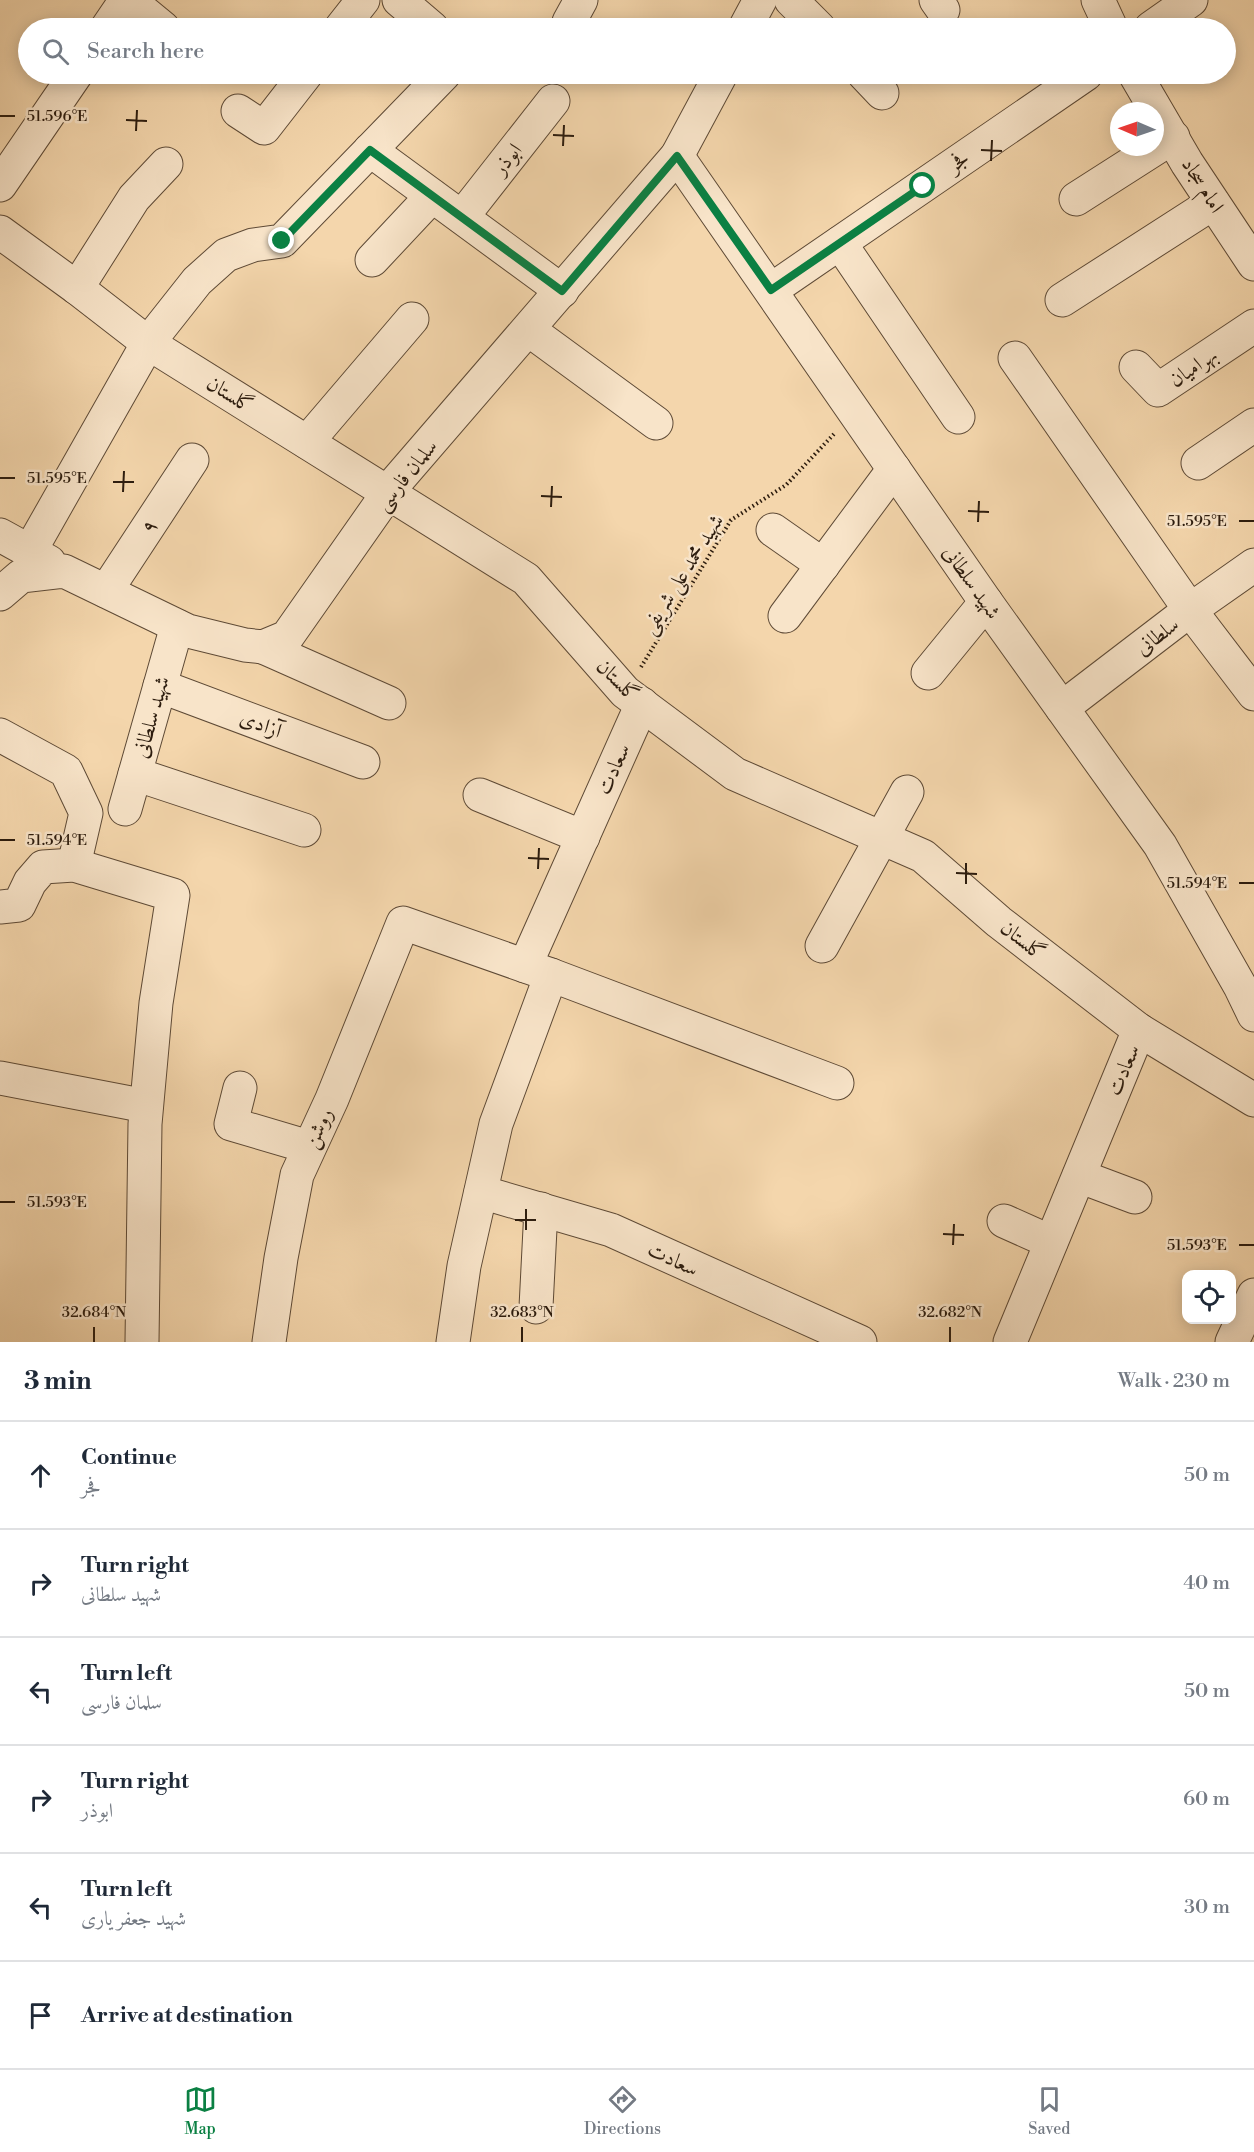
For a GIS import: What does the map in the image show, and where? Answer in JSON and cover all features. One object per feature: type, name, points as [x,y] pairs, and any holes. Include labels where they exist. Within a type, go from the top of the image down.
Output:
[{"type":"street","points":[[114,18],[128,0],[150,18]]},
{"type":"street","points":[[349,18],[363,0]]},
{"type":"street","points":[[399,0],[420,18]]},
{"type":"street","points":[[750,18],[760,0]]},
{"type":"street","points":[[791,0],[809,18]]},
{"type":"street","points":[[1098,0],[1107,18]]},
{"type":"street","points":[[1165,18],[1191,0]]},
{"type":"street","points":[[0,185],[69,84]]},
{"type":"street","points":[[238,111],[264,128],[298,84]]},
{"type":"street","points":[[30,551],[148,343],[197,281],[226,255],[253,245],[282,241],[434,84]]},
{"type":"street","name":"سلمان فارسی","points":[[263,647],[287,637],[395,483],[677,156],[716,84]]},
{"type":"street","name":"فجر","points":[[771,290],[1071,84]]},
{"type":"street","name":"امام سجاد","points":[[1142,84],[1187,163],[1254,264]]},
{"type":"street","name":"ابوذر","points":[[462,217],[553,101]]},
{"type":"street","points":[[1076,199],[1173,137]]},
{"type":"street","points":[[370,150],[562,291]]},
{"type":"street","name":"شهید سلطانی","points":[[677,156],[986,602],[1160,845],[1240,986],[1254,1016]]},
{"type":"street","points":[[77,288],[134,198],[166,164]]},
{"type":"street","points":[[372,260],[432,196]]},
{"type":"street","points":[[1062,300],[1213,202]]},
{"type":"street","name":"گلستان","points":[[0,232],[148,343],[526,579],[634,698],[735,774],[923,856],[999,922],[1140,1030],[1254,1100]]},
{"type":"street","points":[[840,243],[958,417]]},
{"type":"street","points":[[307,442],[412,319]]},
{"type":"street","name":"بهرامیان","points":[[1136,367],[1158,390],[1254,326]]},
{"type":"street","points":[[529,330],[656,423]]},
{"type":"street","points":[[1015,358],[1190,610],[1254,694]]},
{"type":"street","points":[[1198,463],[1254,425]]},
{"type":"street","name":"۹","points":[[106,591],[192,460]]},
{"type":"street","points":[[785,616],[894,469]]},
{"type":"street","points":[[772,530],[823,565]]},
{"type":"street","points":[[0,535],[64,571],[188,631],[263,647],[389,703]]},
{"type":"street","name":"سلطانی","points":[[1062,708],[1190,610],[1254,565]]},
{"type":"street","points":[[0,594],[21,576],[64,571]]},
{"type":"street","points":[[926,672],[986,602]]},
{"type":"street","name":"شهید سلطانی","points":[[125,809],[177,626]]},
{"type":"street","name":"آزادی","points":[[160,686],[363,762]]},
{"type":"street","name":"سعادت","points":[[453,1342],[464,1266],[496,1124],[538,970],[583,837],[634,698]]},
{"type":"street","points":[[0,735],[66,771],[86,813],[74,865]]},
{"type":"street","points":[[135,774],[304,830]]},
{"type":"street","points":[[822,946],[907,792]]},
{"type":"street","points":[[480,795],[583,837]]},
{"type":"street","points":[[0,907],[19,905],[30,882],[44,867],[74,865],[172,895],[156,1003],[146,1106],[142,1342]]},
{"type":"street","name":"روشن","points":[[269,1342],[281,1258],[297,1175],[332,1099],[403,923],[538,970]]},
{"type":"street","points":[[538,970],[837,1083]]},
{"type":"street","name":"سعادت","points":[[1010,1342],[1140,1030]]},
{"type":"street","points":[[0,1078],[146,1106]]},
{"type":"street","points":[[240,1088],[231,1124],[309,1147]]},
{"type":"street","points":[[1079,1176],[1134,1197]]},
{"type":"street","name":"سعادت","points":[[481,1192],[611,1230],[860,1342]]},
{"type":"street","points":[[536,1308],[541,1209]]},
{"type":"street","points":[[1004,1221],[1051,1242]]},
{"type":"street","points":[[1232,1342],[1254,1295]]},
{"type":"path","name":"شهید محمد علی شریفی","points":[[634,698],[731,520],[786,485],[855,411]]},
{"type":"route","points":[[282,241],[370,150],[562,291],[677,156],[771,290],[923,186]]}]
